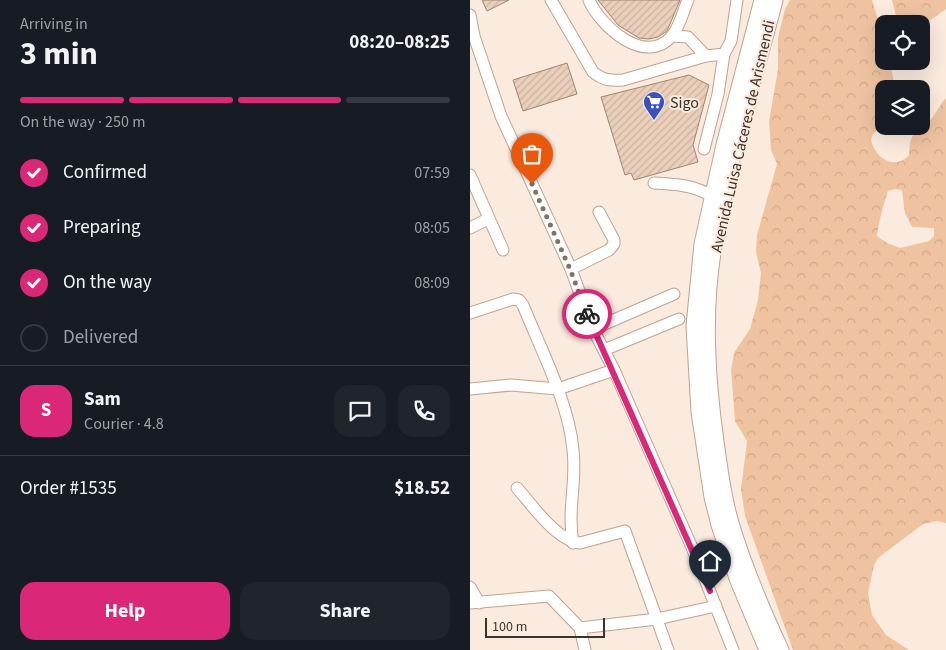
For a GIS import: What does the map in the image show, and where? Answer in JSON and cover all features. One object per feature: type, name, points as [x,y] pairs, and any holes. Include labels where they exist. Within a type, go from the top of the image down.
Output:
[{"type":"main road","name":"Avenida Luisa Cáceres de Arismendi","points":[[760,0],[702,244],[695,311],[695,353],[699,412],[708,472],[719,525],[738,582],[767,650]]},
{"type":"main road","name":"Avenida Luisa Cáceres de Arismendi","points":[[775,0],[729,176],[714,246],[707,327],[712,411],[726,504],[749,577],[781,650]]},
{"type":"street","points":[[551,0],[593,72],[606,80],[622,80],[706,56],[724,54]]},
{"type":"street","points":[[589,0],[597,15],[610,29],[634,43],[643,46],[655,46],[672,36],[688,37],[706,56]]},
{"type":"street","points":[[672,36],[688,0]]},
{"type":"street","points":[[704,149],[718,94],[724,54],[730,41],[737,0]]},
{"type":"street","points":[[470,15],[474,36],[501,116],[570,269],[593,329],[614,370],[716,606],[733,650]]},
{"type":"street","points":[[470,174],[503,250]]},
{"type":"street","points":[[654,183],[682,184],[712,196]]},
{"type":"street","points":[[570,269],[609,250],[614,244],[614,240],[598,212]]},
{"type":"street","points":[[470,228],[488,219]]},
{"type":"street","points":[[593,329],[674,294]]},
{"type":"street","points":[[470,313],[513,299],[519,300],[558,389],[573,448],[570,509],[573,543]]},
{"type":"street","points":[[604,350],[679,320]]},
{"type":"street","points":[[470,389],[512,385],[558,389],[614,370]]},
{"type":"street","points":[[517,488],[550,526],[573,543],[580,543],[625,531],[668,650]]},
{"type":"street","points":[[470,587],[474,603],[524,599],[544,594],[549,596],[580,628],[585,650]]},
{"type":"street","points":[[580,628],[657,619],[716,606]]},
{"type":"green space","points":[[790,0],[872,0],[876,15],[875,70],[892,70],[893,80],[875,80],[875,132],[871,140],[877,152],[886,160],[898,162],[904,160],[909,155],[914,135],[930,135],[930,120],[946,98],[946,523],[937,521],[923,524],[878,558],[874,565],[868,593],[872,615],[886,635],[909,650],[793,650],[745,516],[741,489],[747,441],[735,421],[731,370],[734,353],[750,329],[758,300],[761,273],[756,252],[757,235],[777,164],[771,150],[769,122],[778,69],[778,38],[785,9]],"holes":[[[902,190],[905,213],[912,227],[934,228],[934,236],[929,241],[900,248],[887,243],[877,236],[881,213],[888,191]]]},
{"type":"green space","points":[[892,0],[946,0],[946,9],[930,20],[930,15],[896,15]]},
{"type":"building","points":[[482,0],[509,0],[487,11]]},
{"type":"building","points":[[598,0],[680,0],[667,31],[658,37],[649,39],[639,38],[618,25]]},
{"type":"building","points":[[567,63],[577,94],[523,111],[513,80]]},
{"type":"building","name":"Sigo","points":[[689,75],[709,85],[693,145],[698,162],[634,180],[631,173],[625,175],[601,97]]},
{"type":"way so far","points":[[532,184],[570,269],[587,314]]},
{"type":"place","name":"Sigo","points":[[654,121]]},
{"type":"route","points":[[587,314],[614,370],[710,591]]}]
